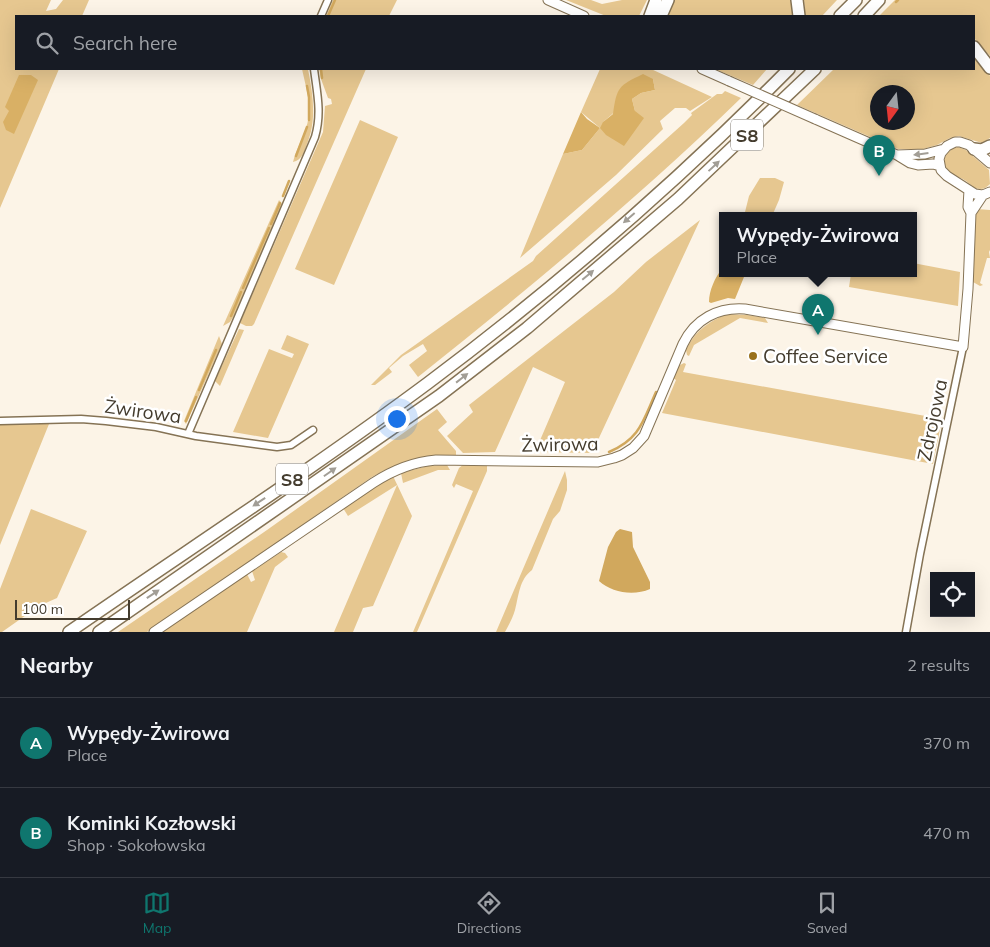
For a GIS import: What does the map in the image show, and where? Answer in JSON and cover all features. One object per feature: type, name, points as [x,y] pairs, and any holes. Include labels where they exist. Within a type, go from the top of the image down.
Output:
[{"type":"highway","points":[[650,15],[656,0]]},
{"type":"highway","points":[[661,15],[668,0]]},
{"type":"highway","points":[[797,0],[799,15]]},
{"type":"highway","points":[[841,15],[856,0]]},
{"type":"highway","points":[[865,15],[879,0]]},
{"type":"highway","points":[[975,48],[990,68]]},
{"type":"highway","points":[[775,83],[782,70]]},
{"type":"highway","name":"S8","points":[[68,632],[309,468],[429,382],[591,252],[685,169],[788,70]]},
{"type":"highway","name":"S8","points":[[99,632],[439,396],[527,328],[678,199],[814,70]]},
{"type":"highway","points":[[974,148],[982,150],[990,146]]},
{"type":"street","points":[[321,15],[328,0]]},
{"type":"street","points":[[548,0],[582,15]]},
{"type":"street","points":[[188,434],[315,137],[319,122],[320,106],[314,70]]},
{"type":"street","points":[[704,70],[914,164],[940,166]]},
{"type":"street","points":[[987,195],[975,194],[944,174],[940,166],[940,156],[951,143],[958,142],[965,143],[974,148],[990,163]]},
{"type":"street","points":[[897,155],[918,155],[944,149]]},
{"type":"street","name":"Zdrojowa","points":[[906,632],[920,554],[963,347],[968,289],[971,213],[968,207],[969,190]]},
{"type":"street","points":[[971,213],[987,195]]},
{"type":"street","name":"Żwirowa","points":[[154,632],[384,476],[417,462],[436,460],[598,462],[622,455],[633,448],[646,432],[686,338],[695,326],[711,315],[731,308],[745,309],[963,347]]},
{"type":"street","name":"Żwirowa","points":[[0,420],[93,420],[156,427],[246,444],[280,447],[291,445],[313,430]]},
{"type":"shaded area","points":[[0,0],[51,0],[46,11],[56,9],[63,0],[89,0],[82,15],[15,15],[15,70],[59,70],[0,208]]},
{"type":"shaded area","points":[[333,0],[397,0],[390,15],[326,15]]},
{"type":"shaded area","points":[[566,0],[591,0],[602,4],[622,0],[647,0],[640,15],[604,15]]},
{"type":"shaded area","points":[[674,0],[791,0],[795,9],[794,15],[668,15]]},
{"type":"shaded area","points":[[804,0],[837,0],[823,15],[805,15]]},
{"type":"shaded area","points":[[895,0],[990,0],[990,56],[975,39],[975,15],[880,15]]},
{"type":"shaded area","points":[[975,53],[990,76],[990,138],[982,143],[959,136],[923,149],[898,149],[797,105],[833,70],[975,70]]},
{"type":"shaded area","points":[[302,70],[308,70],[313,98],[313,116],[310,135],[304,153],[301,158],[293,162],[308,121],[308,99]]},
{"type":"shaded area","points":[[319,70],[366,70],[254,324],[246,326],[240,323],[323,132],[325,106],[332,104]]},
{"type":"shaded area","points":[[600,70],[653,70],[712,97],[690,111],[686,108],[675,108],[660,121],[663,129],[616,175],[520,258],[563,154],[582,150],[600,128],[581,112]],"holes":[[[653,79],[655,90],[641,93],[632,99],[635,111],[603,122]]]},
{"type":"shaded area","points":[[717,70],[766,70],[753,85]]},
{"type":"shaded area","points":[[643,74],[653,79],[655,90],[641,93],[632,99],[635,111],[644,118],[624,146],[606,135],[600,128],[603,122],[613,114],[620,88]]},
{"type":"shaded area","points":[[19,75],[31,75],[38,80],[14,134],[6,130],[3,122],[9,111],[5,107]]},
{"type":"shaded area","points":[[725,91],[741,98],[663,171],[543,276],[418,377],[409,365],[427,351],[423,344],[403,356],[389,368],[392,372],[375,385],[371,385],[401,355],[533,261],[536,256],[684,123],[692,115],[691,113],[717,94],[722,94]]},
{"type":"shaded area","points":[[581,112],[600,128],[582,150],[563,154]]},
{"type":"shaded area","points":[[360,120],[398,137],[334,285],[295,269]]},
{"type":"shaded area","points":[[958,147],[966,150],[989,170],[990,184],[988,186],[981,189],[976,188],[949,171],[945,163],[946,156],[951,150]]},
{"type":"shaded area","points":[[760,178],[775,178],[784,182],[774,212],[745,212],[749,196]]},
{"type":"shaded area","points":[[279,200],[282,204],[235,314],[230,322],[223,326]]},
{"type":"shaded area","points":[[977,209],[990,210],[990,258],[987,258],[980,283],[983,285],[980,286],[973,282]]},
{"type":"shaded area","points":[[700,220],[592,453],[535,452],[565,382],[533,367],[495,452],[463,453],[447,436],[473,412],[469,405],[614,292],[646,262]]},
{"type":"shaded area","points":[[917,264],[960,272],[958,306],[849,287],[851,277],[917,277]]},
{"type":"shaded area","points":[[719,274],[719,277],[744,277],[735,299],[728,298],[711,303],[709,298]]},
{"type":"shaded area","points":[[727,314],[765,318],[768,323],[740,318],[694,345],[689,356],[687,355],[686,350],[698,332],[714,320]]},
{"type":"shaded area","points":[[239,329],[244,330],[220,386],[215,381]]},
{"type":"shaded area","points":[[287,335],[309,344],[268,438],[233,432],[269,349],[292,358],[294,354],[281,349]]},
{"type":"shaded area","points":[[219,336],[222,344],[186,424],[184,421]]},
{"type":"shaded area","points":[[686,364],[683,372],[942,419],[933,464],[662,413],[676,380],[673,378],[678,366]]},
{"type":"shaded area","points":[[437,409],[447,422],[438,430],[456,451],[456,455],[422,457],[382,471],[147,632],[118,632],[267,530]]},
{"type":"shaded area","points":[[0,424],[49,424],[0,545]]},
{"type":"shaded area","points":[[464,464],[487,464],[487,471],[417,632],[413,632],[473,491],[456,484],[454,488],[452,485],[459,468]]},
{"type":"shaded area","points":[[447,465],[450,470],[438,470],[403,483],[401,473],[428,466]]},
{"type":"shaded area","points":[[565,471],[567,490],[560,511],[553,519],[532,570],[524,578],[508,627],[505,632],[496,632]]},
{"type":"shaded area","points":[[393,476],[412,516],[373,606],[363,608],[353,632],[334,632],[397,485],[348,516],[343,508]]},
{"type":"shaded area","points":[[31,509],[87,531],[57,598],[39,606],[0,632],[0,589]]},
{"type":"shaded area","points":[[620,529],[632,532],[633,547],[650,582],[650,589],[630,593],[623,592],[610,588],[599,581],[608,547],[616,532]]},
{"type":"shaded area","points":[[281,552],[285,553],[288,557],[275,567],[247,632],[161,632],[247,574],[251,582],[255,580],[252,571]]},
{"type":"waterway","points":[[328,15],[335,0]]},
{"type":"waterway","points":[[321,70],[322,78]]},
{"type":"waterway","points":[[307,86],[309,120]]},
{"type":"waterway","points":[[296,156],[307,127]]},
{"type":"waterway","points":[[283,196],[289,181]]},
{"type":"waterway","points":[[271,224],[280,203]]},
{"type":"waterway","points":[[243,288],[269,228]]},
{"type":"waterway","points":[[231,316],[241,292]]},
{"type":"waterway","points":[[199,390],[216,350]]},
{"type":"waterway","points":[[609,452],[628,441],[634,435],[644,420],[656,392]]},
{"type":"waterway","points":[[186,421],[196,397]]},
{"type":"place","name":"Kominki Kozłowski","points":[[879,176]]},
{"type":"place","name":"Wypędy-Żwirowa","points":[[818,335]]},
{"type":"place","name":"Coffee Service","points":[[753,356]]}]
